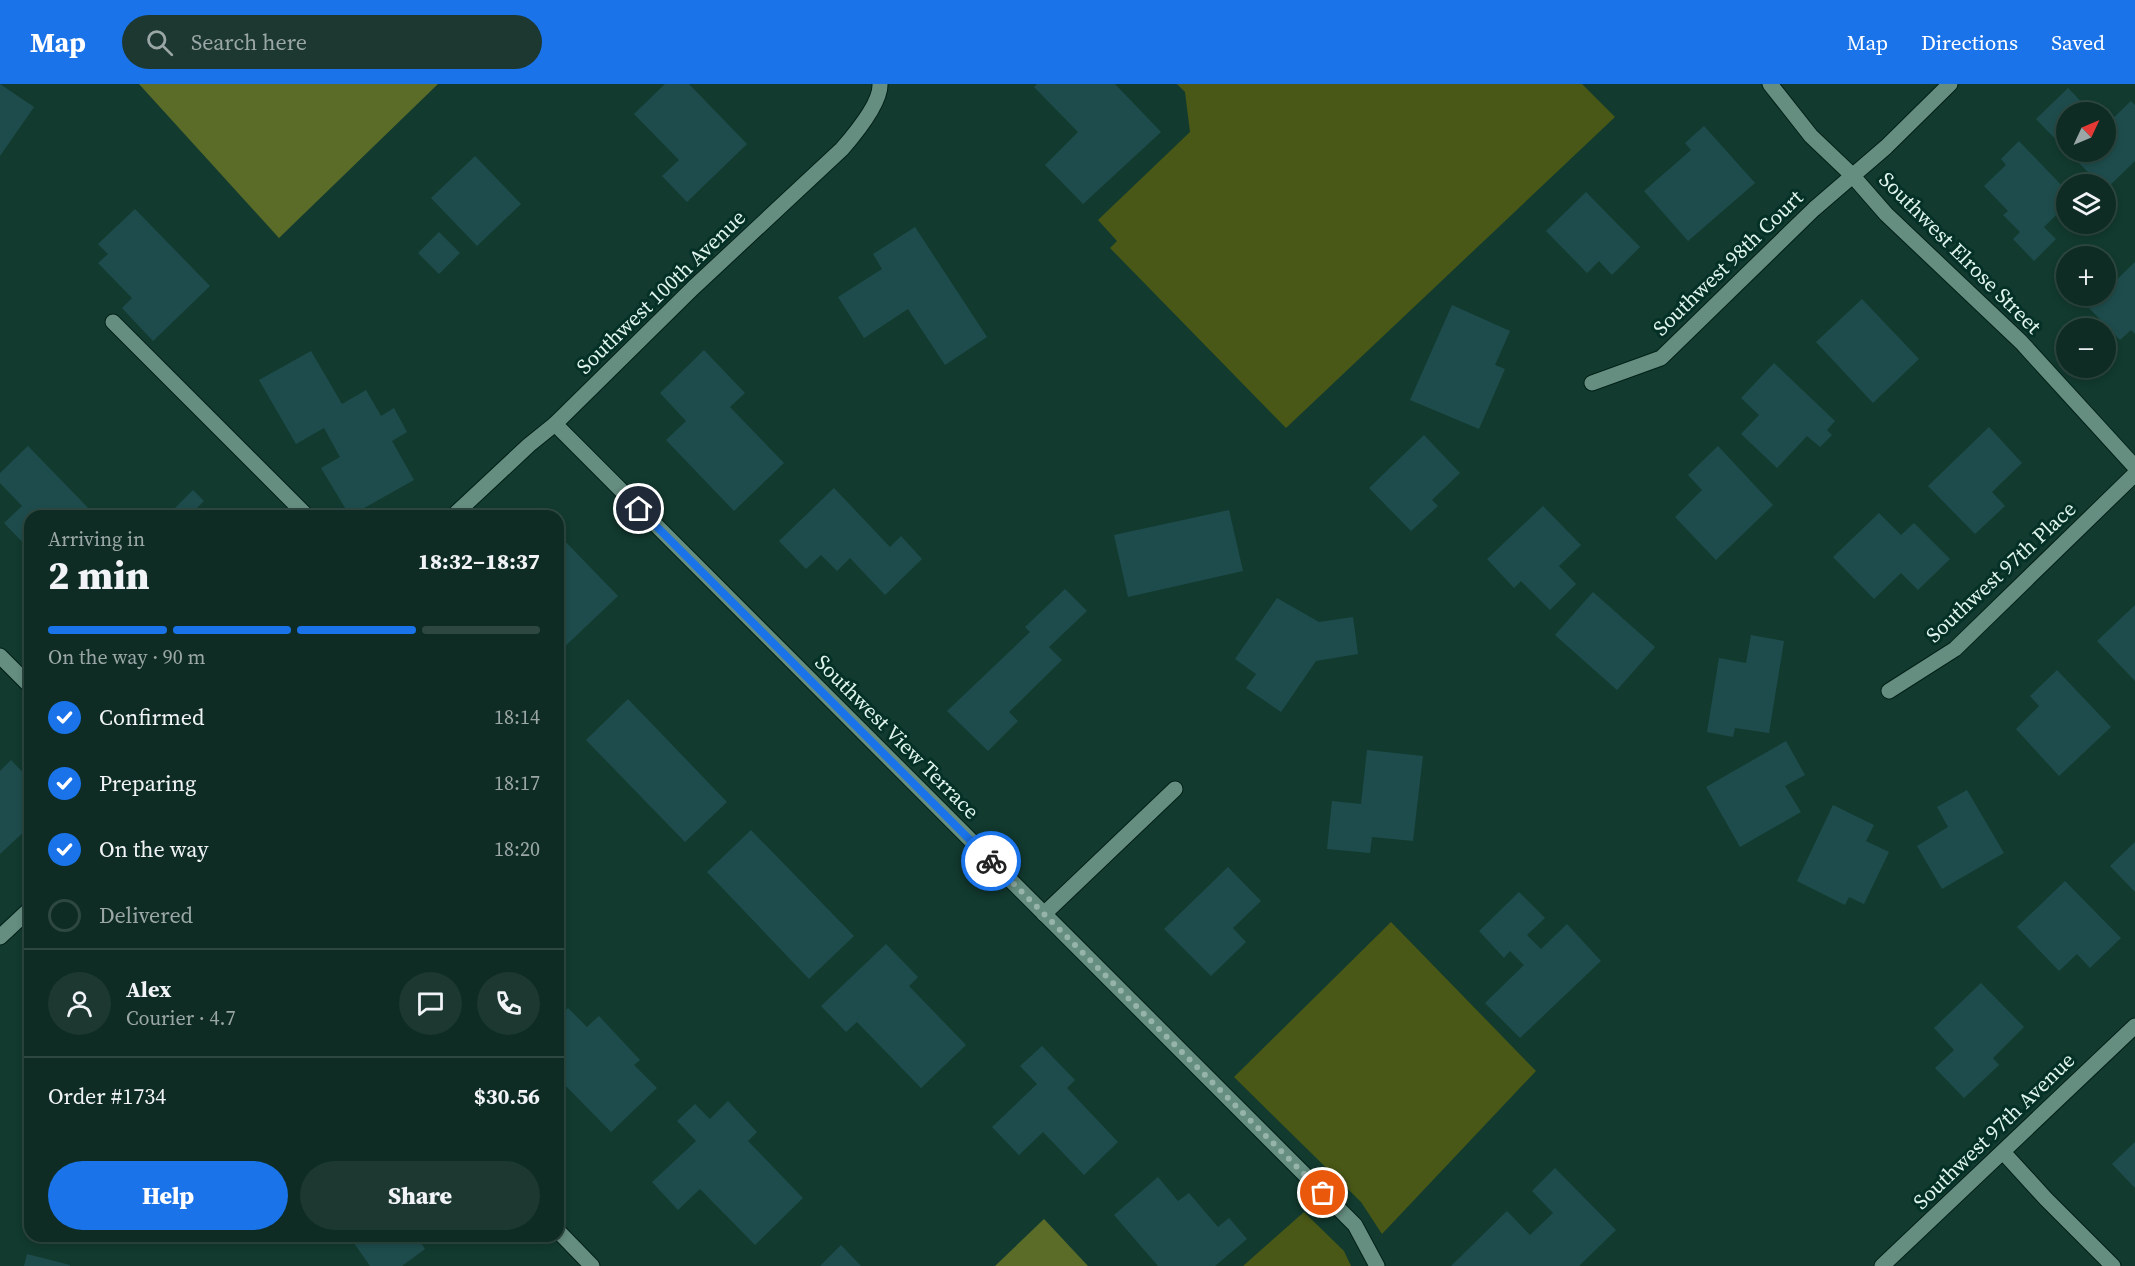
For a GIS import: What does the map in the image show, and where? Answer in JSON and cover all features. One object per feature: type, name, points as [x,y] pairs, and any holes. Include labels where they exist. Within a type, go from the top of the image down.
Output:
[{"type":"street","name":"Southwest 100th Avenue","points":[[459,510],[555,424],[693,288],[842,149],[860,126],[880,91],[880,84]]},
{"type":"street","name":"Southwest Elrose Street","points":[[1770,84],[1811,136],[1852,175],[1886,214],[2021,342],[2135,468]]},
{"type":"street","name":"Southwest 98th Court","points":[[1592,383],[1661,358],[1814,209],[1886,147],[1950,84]]},
{"type":"street","points":[[113,322],[302,510]]},
{"type":"street","name":"Southwest View Terrace","points":[[555,424],[1355,1225],[1377,1266]]},
{"type":"street","name":"Southwest 97th Place","points":[[1889,691],[1955,649],[2135,474]]},
{"type":"street","points":[[0,656],[24,680]]},
{"type":"street","points":[[1044,914],[1175,789]]},
{"type":"street","points":[[0,937],[24,915]]},
{"type":"street","name":"Southwest 97th Avenue","points":[[1882,1266],[2135,1026]]},
{"type":"street","points":[[2003,1152],[2113,1266]]},
{"type":"street","points":[[564,1237],[592,1266]]},
{"type":"green space","points":[[139,84],[438,84],[279,238]]},
{"type":"green space","points":[[1177,84],[1582,84],[1615,117],[1286,428],[1110,248],[1117,241],[1098,220],[1190,132],[1185,92]]},
{"type":"green space","points":[[1391,922],[1536,1071],[1382,1234],[1361,1202],[1234,1077]]},
{"type":"green space","points":[[1304,1212],[1344,1251],[1351,1266],[1243,1266]]},
{"type":"green space","points":[[1044,1219],[1088,1266],[995,1266]]},
{"type":"building","points":[[0,84],[34,107],[0,156]]},
{"type":"building","points":[[665,84],[689,84],[747,144],[687,202],[662,176],[679,160],[634,114]]},
{"type":"building","points":[[1037,84],[1115,84],[1161,132],[1083,204],[1045,165],[1078,132],[1034,87]]},
{"type":"building","points":[[2068,88],[2081,102],[2056,102],[2056,140],[2036,119]]},
{"type":"building","points":[[2131,101],[2135,105],[2135,161],[2116,179],[2116,174],[2090,174],[2078,162],[2116,162],[2116,115]]},
{"type":"building","points":[[1704,126],[1755,183],[1688,241],[1644,191],[1691,150],[1685,143]]},
{"type":"building","points":[[2019,141],[2056,180],[2056,215],[2044,227],[2056,239],[2034,261],[2013,239],[2020,232],[2003,215],[2008,211],[1984,186],[2006,165],[2001,159]]},
{"type":"building","points":[[475,156],[521,204],[477,246],[431,198]]},
{"type":"building","points":[[1586,192],[1640,247],[1612,275],[1599,261],[1587,273],[1546,231]]},
{"type":"building","points":[[135,209],[210,286],[153,341],[122,308],[132,298],[98,263],[108,254],[98,244]]},
{"type":"building","points":[[915,227],[987,337],[945,365],[908,309],[864,338],[838,297],[882,269],[873,254]]},
{"type":"building","points":[[439,232],[460,253],[439,274],[418,253]]},
{"type":"building","points":[[2135,262],[2135,334],[2131,330],[2120,340],[2116,336],[2116,318],[2099,318],[2088,307],[2116,306],[2116,280]]},
{"type":"building","points":[[1862,299],[1919,359],[1873,403],[1816,342]]},
{"type":"building","points":[[1452,305],[1510,331],[1495,365],[1505,369],[1479,429],[1410,400]]},
{"type":"building","points":[[704,350],[745,393],[730,407],[784,463],[734,511],[666,440],[686,421],[660,393]]},
{"type":"building","points":[[311,351],[342,404],[366,390],[381,416],[394,408],[407,432],[392,441],[414,480],[361,510],[346,510],[321,468],[340,457],[324,428],[296,444],[259,380]]},
{"type":"building","points":[[1774,363],[1835,421],[1827,430],[1832,435],[1820,447],[1807,436],[1777,468],[1741,434],[1759,415],[1741,398]]},
{"type":"building","points":[[1989,427],[2022,463],[1992,492],[2005,506],[1975,534],[1928,486]]},
{"type":"building","points":[[1424,435],[1460,473],[1432,500],[1438,506],[1411,531],[1369,488]]},
{"type":"building","points":[[28,446],[90,510],[24,510],[24,544],[4,523],[22,506],[0,483],[0,473]]},
{"type":"building","points":[[1718,446],[1773,505],[1716,560],[1675,517],[1702,490],[1688,475]]},
{"type":"building","points":[[834,488],[890,547],[901,536],[922,559],[885,595],[850,558],[837,571],[821,555],[806,569],[779,541]]},
{"type":"building","points":[[193,490],[204,501],[195,510],[173,510]]},
{"type":"building","points":[[1543,506],[1581,545],[1559,566],[1576,584],[1550,610],[1521,581],[1514,588],[1487,559]]},
{"type":"building","points":[[1229,510],[1243,571],[1128,597],[1114,535]]},
{"type":"building","points":[[1879,513],[1901,535],[1914,523],[1950,559],[1918,590],[1901,573],[1874,599],[1833,557]]},
{"type":"building","points":[[564,540],[618,596],[564,647]]},
{"type":"building","points":[[1065,589],[1087,611],[1049,647],[1062,660],[1009,712],[1018,721],[988,751],[947,711],[1030,632],[1025,627]]},
{"type":"building","points":[[1593,592],[1655,647],[1617,690],[1555,635]]},
{"type":"building","points":[[1277,598],[1319,622],[1353,617],[1358,654],[1316,661],[1281,712],[1246,688],[1256,674],[1235,659]]},
{"type":"building","points":[[2135,605],[2135,681],[2097,641]]},
{"type":"building","points":[[1751,635],[1784,641],[1769,733],[1735,728],[1733,737],[1707,732],[1719,658],[1746,663]]},
{"type":"building","points":[[2057,670],[2111,727],[2059,776],[2016,729],[2039,706],[2030,696]]},
{"type":"building","points":[[628,699],[727,802],[685,842],[586,740]]},
{"type":"building","points":[[1786,741],[1805,775],[1785,786],[1801,812],[1740,847],[1706,787]]},
{"type":"building","points":[[1367,750],[1423,756],[1413,841],[1372,837],[1370,853],[1327,849],[1332,801],[1361,804]]},
{"type":"building","points":[[11,760],[24,774],[24,832],[0,854],[0,771]]},
{"type":"building","points":[[1967,790],[2004,853],[1942,889],[1917,846],[1948,827],[1937,807]]},
{"type":"building","points":[[1833,805],[1874,825],[1866,841],[1889,852],[1864,904],[1849,897],[1845,905],[1797,881]]},
{"type":"building","points":[[751,830],[854,936],[809,979],[707,872]]},
{"type":"building","points":[[2135,842],[2135,892],[2110,866]]},
{"type":"building","points":[[1228,867],[1261,901],[1233,928],[1246,942],[1211,976],[1164,929]]},
{"type":"building","points":[[2065,881],[2121,938],[2090,968],[2077,954],[2059,971],[2017,927]]},
{"type":"building","points":[[1519,892],[1545,918],[1527,935],[1541,949],[1567,924],[1601,961],[1520,1038],[1485,1003],[1524,965],[1510,951],[1504,958],[1479,931]]},
{"type":"building","points":[[886,944],[918,977],[909,986],[966,1045],[921,1088],[857,1022],[846,1032],[821,1006]]},
{"type":"building","points":[[1981,983],[2024,1027],[1993,1058],[1999,1065],[1964,1098],[1935,1068],[1954,1050],[1934,1028]]},
{"type":"building","points":[[568,1008],[587,1027],[599,1016],[640,1060],[634,1065],[657,1088],[611,1132],[564,1084],[564,1012]]},
{"type":"building","points":[[1042,1046],[1075,1080],[1067,1088],[1118,1142],[1084,1175],[1043,1132],[1019,1155],[992,1127],[1037,1084],[1020,1066]]},
{"type":"building","points":[[728,1101],[757,1132],[748,1141],[803,1198],[755,1245],[700,1189],[678,1210],[652,1182],[696,1141],[677,1121],[695,1104],[710,1119]]},
{"type":"building","points":[[2135,1142],[2135,1188],[2112,1164]]},
{"type":"building","points":[[1555,1168],[1616,1230],[1579,1266],[1451,1266],[1507,1211],[1530,1235],[1553,1213],[1532,1191]]},
{"type":"building","points":[[1158,1177],[1178,1201],[1189,1193],[1218,1227],[1229,1218],[1247,1239],[1215,1266],[1158,1266],[1114,1215]]},
{"type":"building","points":[[353,1242],[420,1242],[425,1249],[402,1266],[370,1266]]},
{"type":"building","points":[[841,1245],[861,1266],[820,1266]]},
{"type":"building","points":[[27,1254],[70,1265],[70,1266],[24,1266]]},
{"type":"way so far","points":[[991,861],[1323,1193]]},
{"type":"route","points":[[639,509],[991,861]]}]
